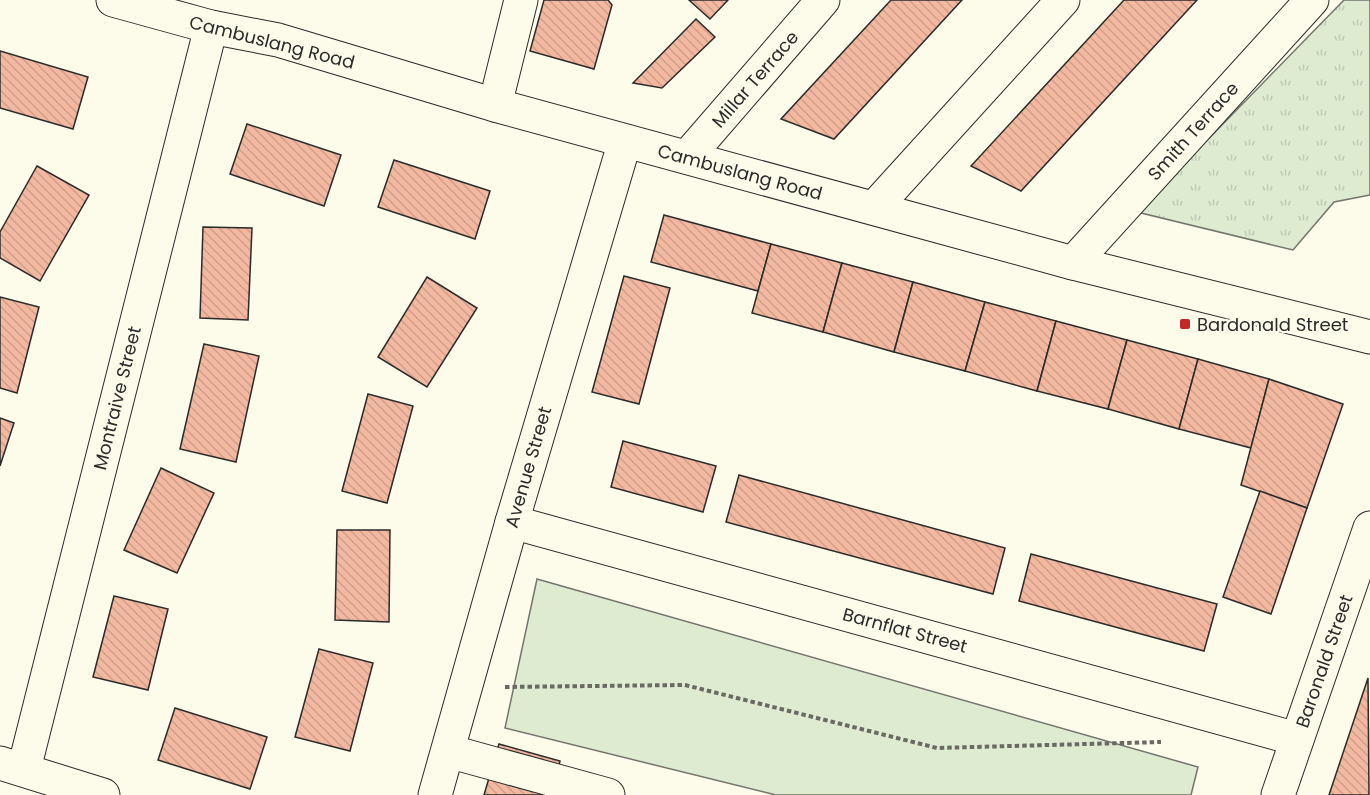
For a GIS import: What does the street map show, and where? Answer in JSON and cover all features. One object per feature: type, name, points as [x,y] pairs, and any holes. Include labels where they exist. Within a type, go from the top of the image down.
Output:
[{"type":"street","name":"Cambuslang Road","points":[[113,0],[211,27],[278,40],[495,105],[1073,263],[1370,337]]},
{"type":"street","points":[[495,105],[521,0]]},
{"type":"street","name":"Millar Terrace","points":[[687,157],[823,0]]},
{"type":"street","points":[[874,208],[1063,0]]},
{"type":"street","name":"Smith Terrace","points":[[1073,263],[1312,0]]},
{"type":"street","name":"Montraive Street","points":[[12,766],[211,27]]},
{"type":"street","name":"Avenue Street","points":[[435,795],[512,522],[625,141]]},
{"type":"street","name":"Barnflat Street","points":[[512,522],[1297,739]]},
{"type":"street","name":"Baronald Street","points":[[1278,795],[1368,541]]},
{"type":"street","points":[[448,751],[608,795]]},
{"type":"street","points":[[12,766],[104,795]]},
{"type":"path","points":[[465,687],[685,685],[937,748],[1165,742]]},
{"type":"green space","points":[[1344,0],[1370,0],[1370,195],[1334,202],[1293,250],[1137,212]]},
{"type":"green space","points":[[537,579],[1198,767],[1191,795],[776,795],[505,728]]},
{"type":"building","points":[[544,0],[608,0],[612,5],[594,69],[530,51]]},
{"type":"building","points":[[689,0],[728,0],[710,19]]},
{"type":"building","points":[[891,0],[962,0],[834,139],[781,119]]},
{"type":"building","points":[[1124,0],[1197,0],[1021,191],[971,166]]},
{"type":"building","points":[[696,19],[715,37],[662,88],[633,83]]},
{"type":"building","points":[[0,51],[88,77],[73,129],[0,108]]},
{"type":"building","points":[[247,124],[341,155],[324,206],[230,174]]},
{"type":"building","points":[[394,160],[490,191],[475,239],[378,207]]},
{"type":"building","points":[[37,166],[89,195],[40,281],[0,258],[0,232]]},
{"type":"building","points":[[664,215],[771,244],[758,291],[651,262]]},
{"type":"building","points":[[203,227],[252,228],[248,320],[200,318]]},
{"type":"building","points":[[771,244],[842,263],[823,332],[752,313]]},
{"type":"building","points":[[842,263],[913,282],[894,352],[823,332]]},
{"type":"building","points":[[624,276],[670,288],[639,404],[592,392]]},
{"type":"building","points":[[427,277],[477,308],[427,387],[378,357]]},
{"type":"building","points":[[913,282],[985,302],[965,371],[894,352]]},
{"type":"building","points":[[0,297],[39,307],[17,393],[0,388]]},
{"type":"building","points":[[985,302],[1056,321],[1037,391],[965,371]]},
{"type":"building","points":[[1056,321],[1127,340],[1108,409],[1037,391]]},
{"type":"building","points":[[1127,340],[1198,359],[1179,429],[1108,409]]},
{"type":"building","points":[[204,344],[259,356],[236,462],[180,449]]},
{"type":"building","points":[[1198,359],[1269,379],[1251,448],[1179,429]]},
{"type":"building","points":[[1269,379],[1343,404],[1307,508],[1241,485]]},
{"type":"building","points":[[368,394],[413,406],[387,503],[342,491]]},
{"type":"building","points":[[0,418],[14,423],[0,466]]},
{"type":"building","points":[[623,441],[716,466],[703,512],[611,487]]},
{"type":"building","points":[[161,468],[214,493],[177,573],[124,550]]},
{"type":"building","points":[[739,475],[1005,548],[993,594],[726,522]]},
{"type":"building","points":[[1260,491],[1307,508],[1271,614],[1223,597]]},
{"type":"building","points":[[337,530],[390,530],[389,622],[335,620]]},
{"type":"building","points":[[1031,554],[1217,604],[1204,651],[1019,601]]},
{"type":"building","points":[[114,596],[168,609],[148,690],[93,677]]},
{"type":"building","points":[[319,649],[373,663],[350,751],[295,737]]},
{"type":"building","points":[[1368,678],[1369,795],[1329,795]]},
{"type":"building","points":[[175,708],[267,737],[250,789],[158,760]]},
{"type":"building","points":[[499,744],[560,761],[551,795],[484,795]]},
{"type":"place","name":"Bardonald Street","points":[[1185,324]]}]
